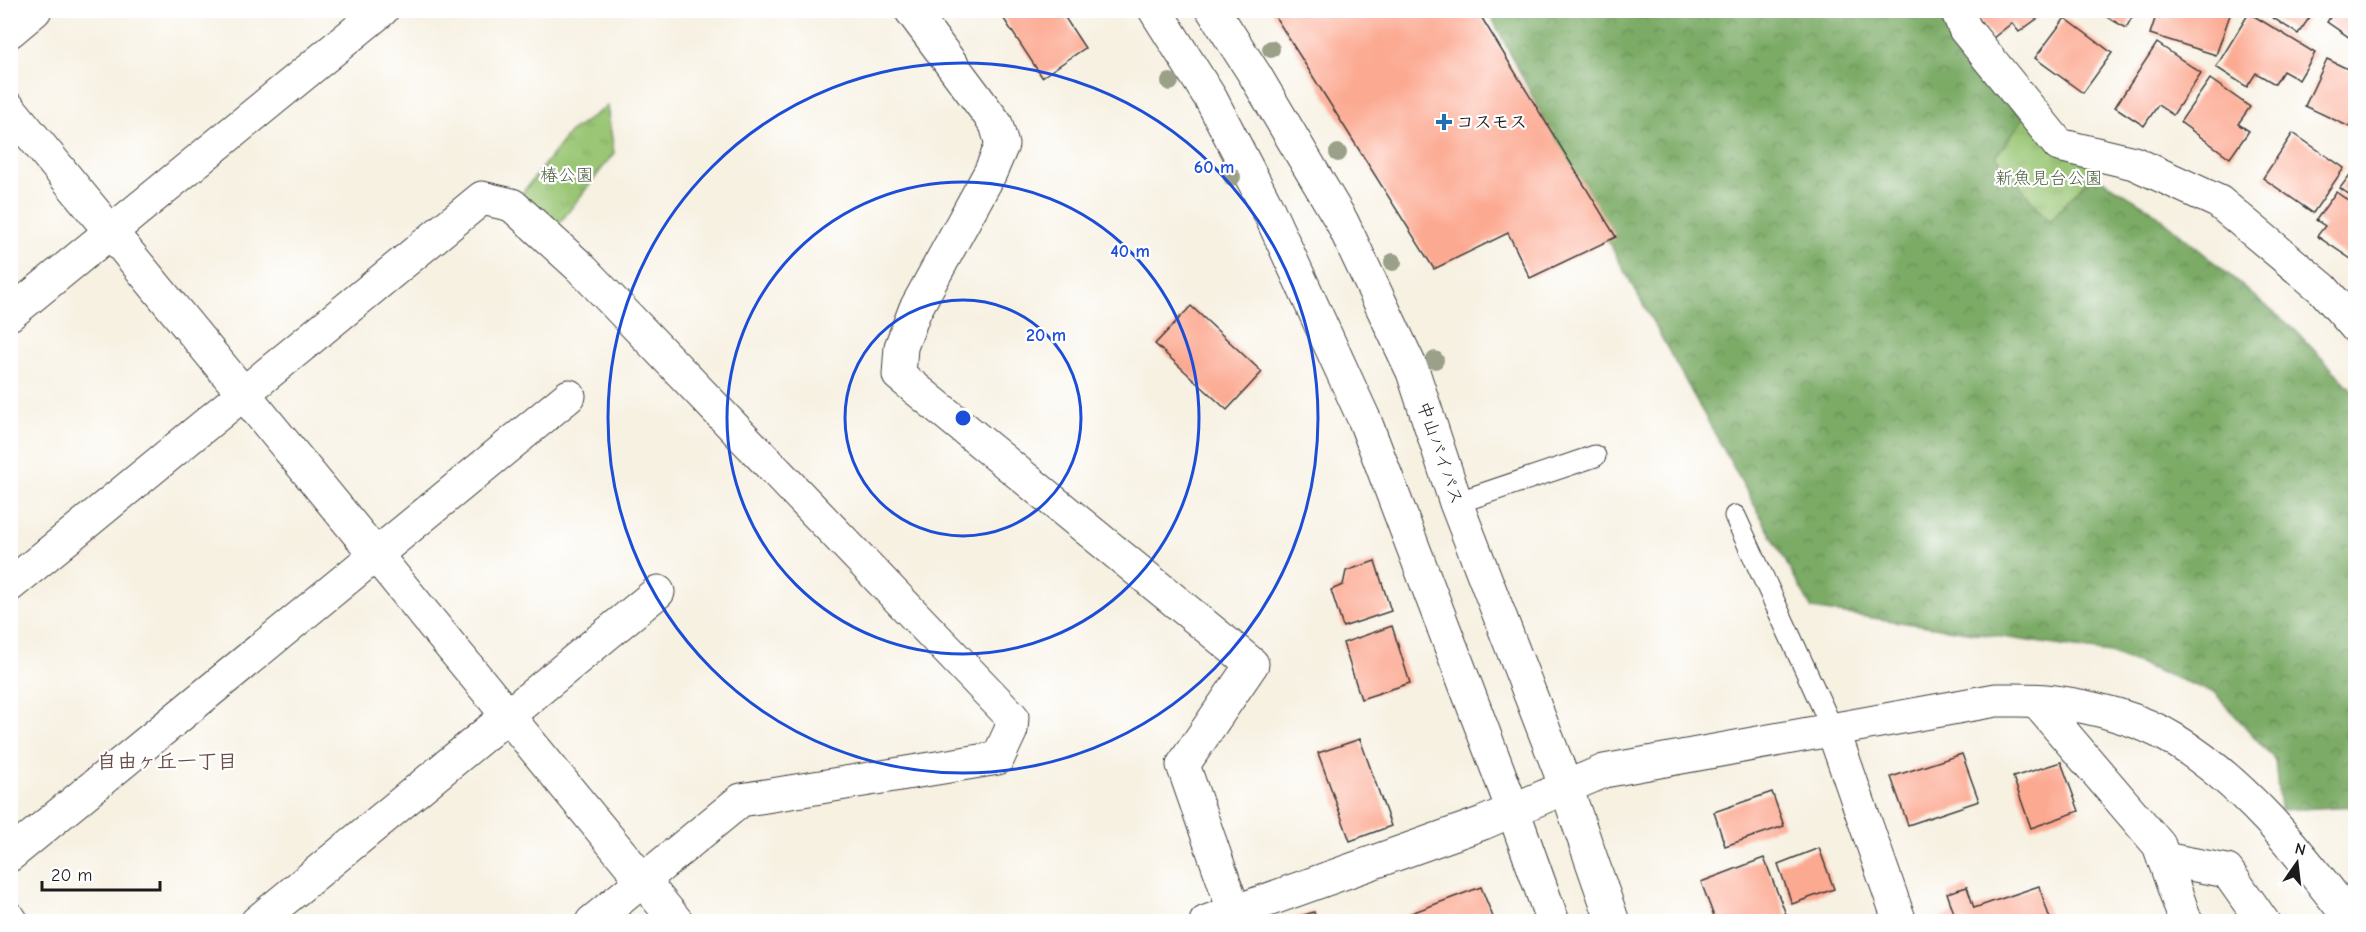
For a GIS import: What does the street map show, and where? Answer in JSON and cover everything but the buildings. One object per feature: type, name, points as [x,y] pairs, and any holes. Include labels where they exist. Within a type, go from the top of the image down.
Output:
[{"type":"street","points":[[10,31],[35,10]]},
{"type":"street","points":[[10,314],[382,10]]},
{"type":"street","points":[[911,10],[996,124],[1002,145],[990,173],[915,310],[902,347],[899,375],[1252,664],[1184,765],[1226,918],[1483,823],[1604,771],[1996,700],[2036,700],[2055,701],[2117,715],[2173,739],[2223,775],[2280,829],[2353,921]]},
{"type":"street","points":[[1155,10],[1211,99],[1254,182],[1365,421],[1514,810],[1553,921]]},
{"type":"street","name":"中山バイパス","points":[[1213,10],[1255,75],[1342,222],[1413,372],[1456,503],[1566,787],[1613,921]]},
{"type":"street","points":[[1957,10],[1965,29],[2059,145],[2134,163],[2219,202],[2324,289],[2355,327]]},
{"type":"street","points":[[10,109],[677,921]]},
{"type":"street","points":[[10,585],[482,198],[512,205],[579,267],[1012,717],[1011,730],[998,758],[741,800],[592,921]]},
{"type":"street","points":[[10,855],[569,396]]},
{"type":"street","points":[[257,921],[658,592]]},
{"type":"street","points":[[2036,700],[2159,845],[2186,921]]},
{"type":"street","points":[[1833,730],[1900,921]]},
{"type":"street","points":[[2164,859],[2227,871],[2262,921]]},
{"type":"lane","points":[[1456,503],[1595,456]]},
{"type":"lane","points":[[1735,516],[1833,730]]},
{"type":"green space","points":[[1488,11],[1938,11],[1954,39],[2052,149],[2149,208],[2294,329],[2355,393],[2355,806],[2280,810],[2275,760],[2215,693],[2110,653],[1812,609],[1603,232]]},
{"type":"green space","name":"椿公園","points":[[607,106],[614,153],[555,229],[520,196],[569,133]]},
{"type":"green space","name":"新魚見台公園","points":[[2026,115],[2101,165],[2049,222],[1996,156]]},
{"type":"place","name":"コスモス","points":[[1444,122]]},
{"type":"district","name":"自由ヶ丘一丁目","points":[[167,761]]}]
